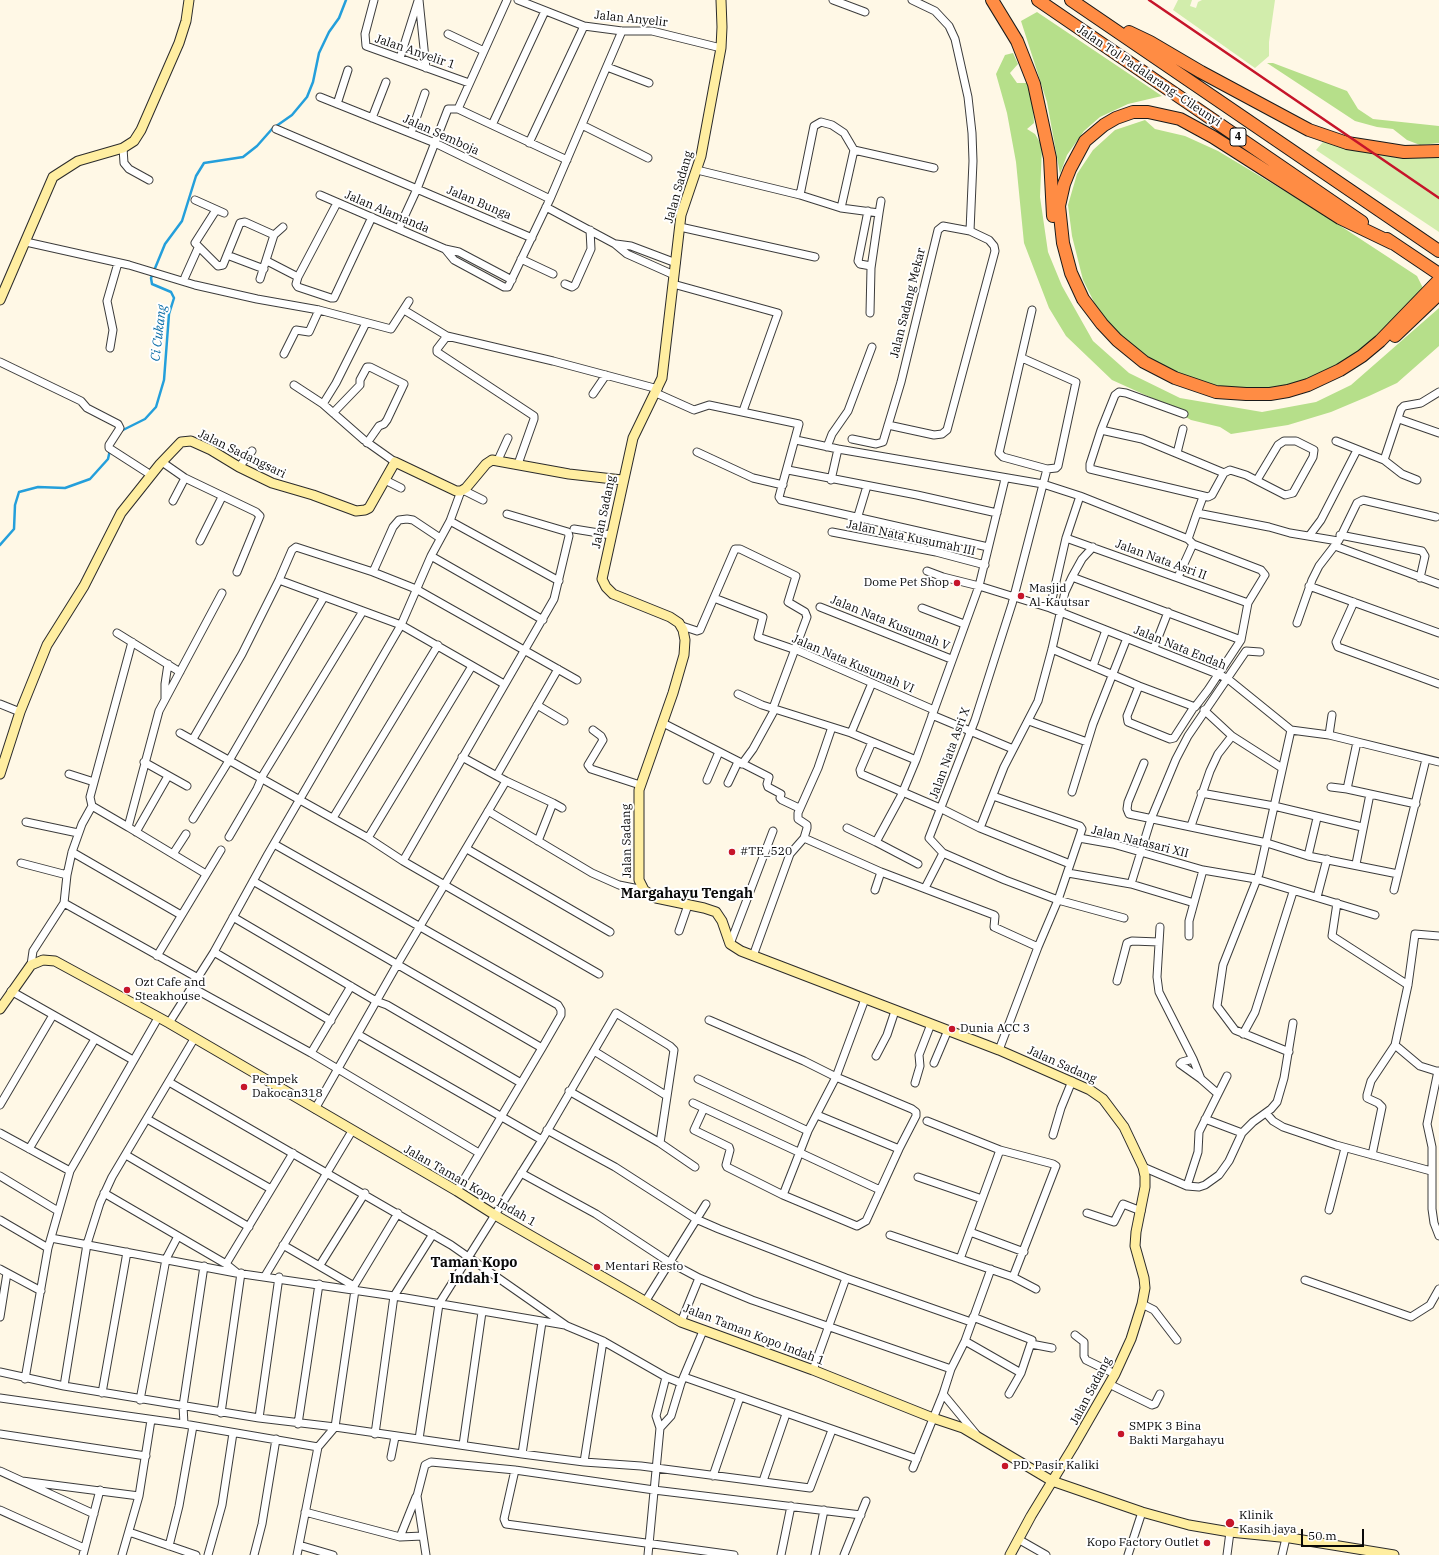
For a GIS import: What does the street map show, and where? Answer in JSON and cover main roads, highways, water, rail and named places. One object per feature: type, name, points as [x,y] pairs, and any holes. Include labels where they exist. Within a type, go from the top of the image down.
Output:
[{"type":"highway","points":[[992,0],[1017,41],[1034,84],[1050,158],[1052,214],[1062,266],[1071,288],[1084,310],[1105,336],[1134,362],[1152,373],[1184,388],[1211,396],[1237,400],[1286,396],[1317,387],[1345,374],[1371,357],[1437,287]]},
{"type":"highway","name":"Jalan Tol Padalarang–Cileunyi","points":[[1038,0],[1439,274]]},
{"type":"highway","name":"Jalan Tol Padalarang–Cileunyi","points":[[1071,0],[1439,251]]},
{"type":"highway","points":[[1097,18],[1150,42],[1201,72],[1309,130],[1347,143],[1404,152],[1439,151]]},
{"type":"highway","points":[[1392,243],[1340,218],[1213,137],[1180,119],[1148,112],[1133,112],[1116,118],[1104,125],[1085,142],[1070,168],[1064,184],[1059,206],[1063,243],[1071,273],[1084,299],[1102,324],[1122,344],[1144,362],[1174,378],[1216,392],[1246,394],[1282,392],[1308,385],[1340,370],[1362,356],[1380,341],[1437,287]]},
{"type":"waterway","name":"Ci Cukang","points":[[121,431],[145,419],[156,407],[164,380],[169,314],[174,298],[171,292],[152,284],[151,278],[165,244],[182,221],[196,176],[204,163],[243,157],[257,146],[272,129],[292,115],[307,97],[313,82],[319,53],[329,32],[339,18],[346,0]]},
{"type":"waterway","name":"Ci Cukang","points":[[0,545],[14,529],[15,505],[19,492],[38,487],[65,488],[90,479],[108,459],[110,450]]},
{"type":"railway","points":[[1149,0],[1439,198]]},
{"type":"place","name":"Dome Pet Shop","points":[[957,583]]},
{"type":"place","name":"Masjid Al-Kautsar","points":[[1021,596]]},
{"type":"place","name":"#TE_520","points":[[732,852]]},
{"type":"place","name":"Ozt Cafe and Steakhouse","points":[[127,990]]},
{"type":"place","name":"Dunia ACC 3","points":[[952,1029]]},
{"type":"place","name":"Pempek Dakocan318","points":[[244,1087]]},
{"type":"place","name":"Mentari Resto","points":[[597,1267]]},
{"type":"place","name":"SMPK 3 Bina Bakti Margahayu","points":[[1121,1434]]},
{"type":"place","name":"PD. Pasir Kaliki","points":[[1005,1466]]},
{"type":"place","name":"Klinik Kasih jaya","points":[[1230,1523]]},
{"type":"place","name":"Kopo Factory Outlet","points":[[1207,1543]]},
{"type":"district","name":"Margahayu Tengah","points":[[687,894]]},
{"type":"district","name":"Taman Kopo Indah I","points":[[474,1272]]}]
